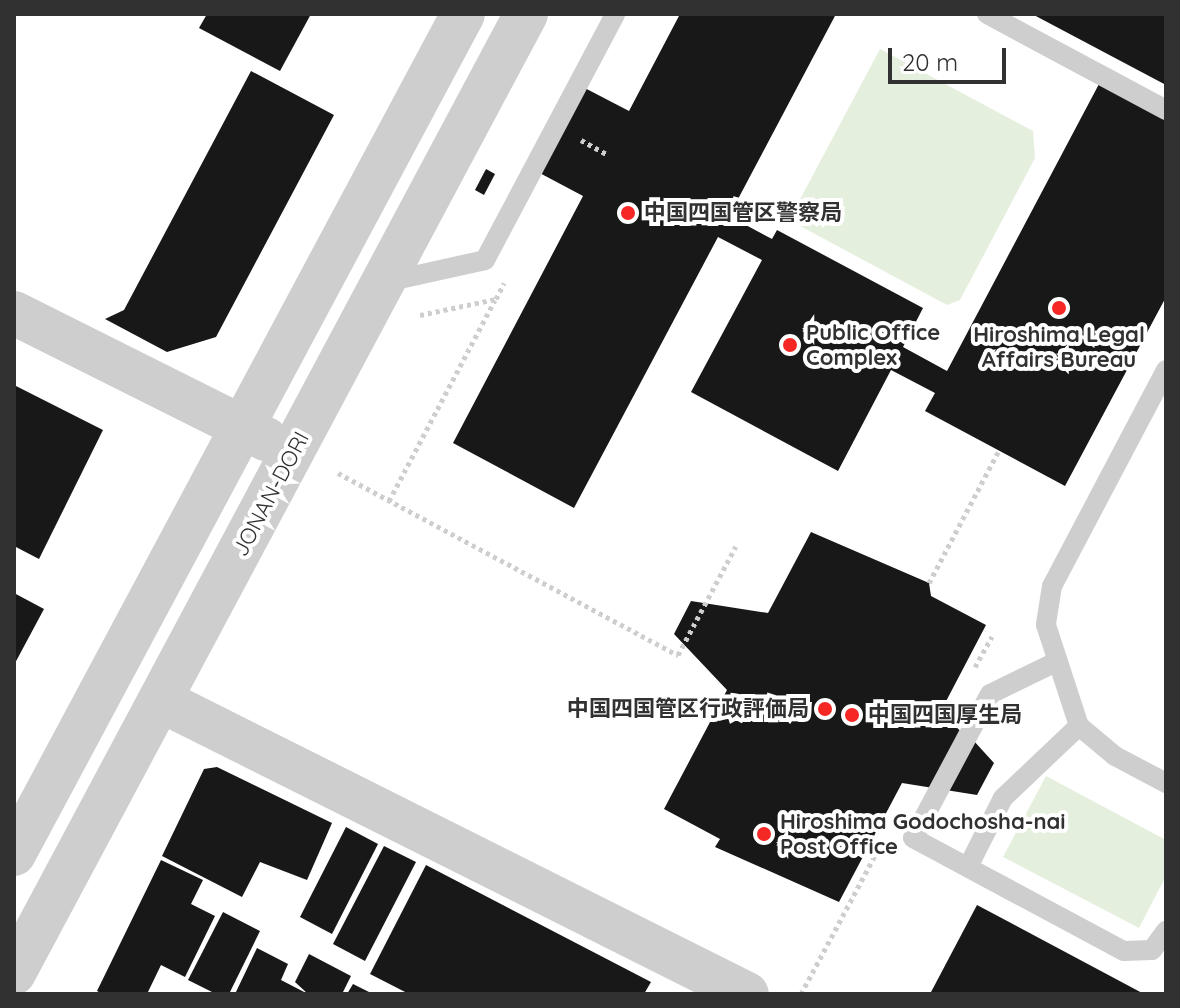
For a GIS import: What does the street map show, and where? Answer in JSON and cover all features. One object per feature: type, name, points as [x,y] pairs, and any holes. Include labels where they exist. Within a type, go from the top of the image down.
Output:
[{"type":"street","points":[[14,854],[239,425],[463,14]]},
{"type":"street","name":"JONAN-DORI","points":[[14,973],[162,701],[526,14]]},
{"type":"street","points":[[14,313],[293,452]]},
{"type":"street","points":[[162,701],[747,994]]},
{"type":"lane","points":[[383,283],[485,260],[615,14]]},
{"type":"lane","points":[[991,15],[1166,110]]},
{"type":"lane","points":[[1166,370],[1052,586],[1046,625],[1079,726],[1115,756],[1166,783]]},
{"type":"lane","points":[[1056,662],[990,694],[913,838],[1124,951],[1152,950],[1166,931]]},
{"type":"lane","points":[[968,867],[1003,798],[1079,726]]},
{"type":"path","points":[[581,139],[606,154]]},
{"type":"path","points":[[389,501],[496,299]]},
{"type":"path","points":[[929,583],[999,450]]},
{"type":"path","points":[[338,473],[678,655],[736,546]]},
{"type":"green space","points":[[880,49],[1033,131],[1035,158],[960,300],[947,305],[789,220]]},
{"type":"green space","points":[[1046,776],[1166,840],[1166,876],[1139,928],[1003,857]]},
{"type":"building","points":[[207,14],[311,14],[280,71],[199,28]]},
{"type":"building","points":[[680,14],[836,14],[729,216],[772,239],[777,230],[923,308],[903,347],[947,371],[1099,84],[1166,119],[1166,297],[1065,486],[925,411],[935,393],[891,370],[838,471],[691,392],[762,260],[718,237],[574,508],[453,443],[583,196],[534,170],[579,85],[629,111]]},
{"type":"building","points":[[1032,14],[1166,14],[1166,85]]},
{"type":"building","points":[[251,71],[334,115],[216,337],[167,352],[105,319],[124,310]]},
{"type":"building","points":[[486,169],[495,174],[484,195],[475,190]]},
{"type":"building","points":[[14,385],[103,430],[39,559],[14,546]]},
{"type":"building","points":[[811,532],[929,583],[931,596],[986,625],[943,707],[994,763],[977,795],[902,783],[839,902],[715,847],[720,839],[664,809],[727,690],[674,634],[691,601],[768,613]]},
{"type":"building","points":[[14,593],[44,609],[14,665]]},
{"type":"building","points":[[217,767],[332,823],[307,880],[260,862],[242,897],[162,856],[204,769]]},
{"type":"building","points":[[346,827],[378,844],[332,934],[300,917]]},
{"type":"building","points":[[384,846],[416,862],[365,961],[333,944]]},
{"type":"building","points":[[161,860],[203,880],[191,904],[215,916],[185,977],[161,965],[147,994],[103,994],[97,991]]},
{"type":"building","points":[[426,865],[651,982],[644,994],[409,994],[370,974]]},
{"type":"building","points":[[977,905],[1144,994],[930,994]]},
{"type":"building","points":[[223,912],[260,931],[229,994],[216,994],[188,980]]},
{"type":"building","points":[[257,948],[288,964],[281,980],[308,994],[235,994]]},
{"type":"building","points":[[309,954],[351,976],[342,994],[308,994],[295,982]]},
{"type":"building","points":[[353,984],[373,994],[347,994]]},
{"type":"place","name":"中国四国管区警察局","points":[[628,213]]},
{"type":"place","name":"Hiroshima Legal Affairs Bureau","points":[[1059,308]]},
{"type":"place","name":"Public Office Complex","points":[[790,345]]},
{"type":"place","name":"中国四国管区行政評価局","points":[[825,709]]},
{"type":"place","name":"中国四国厚生局","points":[[852,715]]},
{"type":"place","name":"Hiroshima Godochosha-nai Post Office","points":[[764,834]]}]
